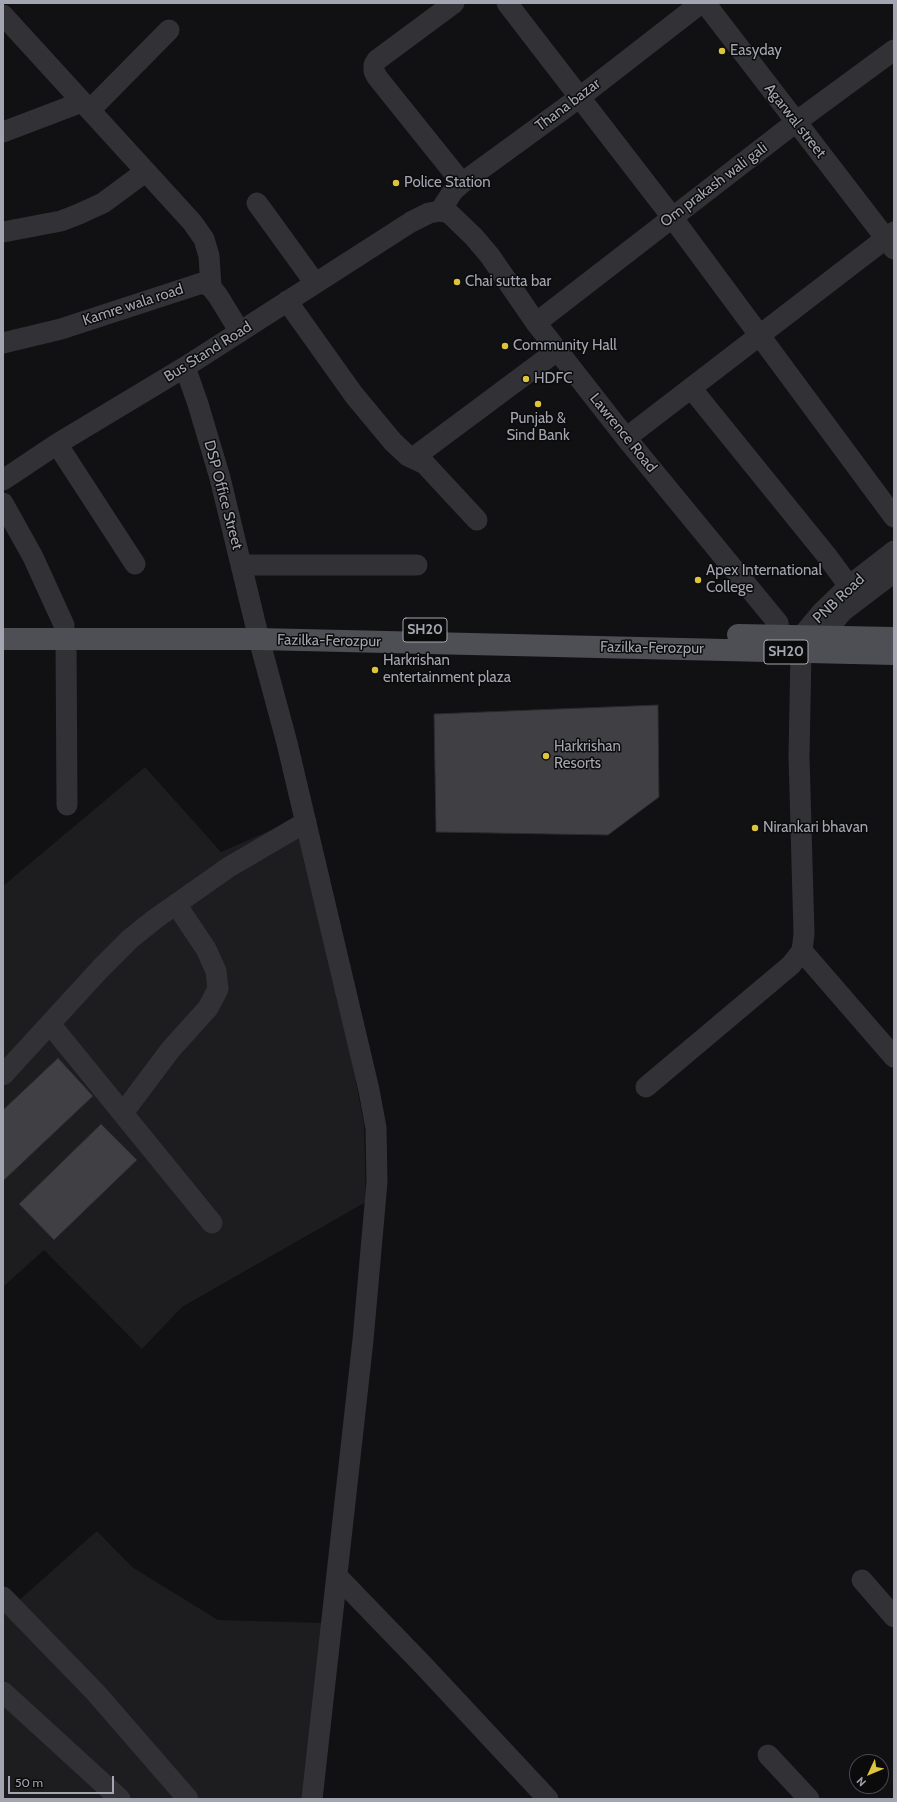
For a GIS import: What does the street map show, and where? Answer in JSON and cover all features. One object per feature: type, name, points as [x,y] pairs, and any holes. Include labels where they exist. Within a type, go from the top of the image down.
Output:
[{"type":"main road","name":"Fazilka-Ferozpur","points":[[3,625],[65,632],[533,633],[797,645],[894,654]]},
{"type":"main road","name":"Fazilka-Ferozpur","points":[[3,639],[65,632]]},
{"type":"main road","name":"Fazilka-Ferozpur","points":[[797,645],[894,638]]},
{"type":"street","points":[[454,3],[378,60],[374,65],[374,71],[377,77],[462,183]]},
{"type":"street","points":[[507,3],[672,217],[894,517]]},
{"type":"street","name":"Thana bazar","points":[[440,211],[453,191],[462,183],[580,97],[701,3]]},
{"type":"street","name":"Agarwal street","points":[[705,3],[796,122],[891,240]]},
{"type":"street","points":[[3,15],[192,222],[204,239],[209,256],[211,287],[240,332]]},
{"type":"street","points":[[3,132],[86,106],[169,30]]},
{"type":"street","name":"Om prakash wali gali","points":[[536,323],[796,122],[894,50]]},
{"type":"street","points":[[3,232],[61,221],[79,214],[103,203],[145,172]]},
{"type":"street","points":[[257,203],[315,283]]},
{"type":"street","name":"Bus Stand Road","points":[[3,480],[57,444],[185,367],[411,222],[430,213],[440,211]]},
{"type":"street","name":"Lawrence Road","points":[[440,211],[449,213],[474,237],[490,256],[536,323],[626,438],[797,645]]},
{"type":"street","points":[[626,438],[760,334],[891,240]]},
{"type":"street","name":"Kamre wala road","points":[[3,343],[61,329],[194,285],[202,283],[211,287]]},
{"type":"street","points":[[287,301],[354,395],[393,442],[402,451],[429,468],[477,520]]},
{"type":"street","points":[[413,458],[558,350]]},
{"type":"street","name":"DSP Office Street","points":[[185,367],[198,404],[220,478],[287,743],[369,1090],[376,1128],[377,1182],[363,1340],[312,1799]]},
{"type":"street","points":[[691,388],[822,550],[854,592]]},
{"type":"street","points":[[57,444],[135,564]]},
{"type":"street","points":[[3,503],[34,557],[65,632],[68,805]]},
{"type":"street","name":"PNB Road","points":[[854,592],[894,552]]},
{"type":"street","points":[[242,565],[418,565]]},
{"type":"street","name":"PNB Road","points":[[797,645],[822,612],[854,592],[894,572]]},
{"type":"street","points":[[646,1087],[791,965],[802,951],[804,934],[797,645]]},
{"type":"street","points":[[3,1075],[130,938],[229,867],[306,822]]},
{"type":"street","points":[[123,1113],[171,1049],[208,1008],[218,989],[216,971],[206,949],[176,904]]},
{"type":"street","points":[[802,951],[894,1057]]},
{"type":"street","points":[[50,1024],[212,1224]]},
{"type":"street","points":[[337,1576],[423,1665],[548,1799]]},
{"type":"street","points":[[862,1580],[894,1617]]},
{"type":"street","points":[[3,1597],[96,1693],[188,1799]]},
{"type":"street","points":[[3,1692],[120,1799]]},
{"type":"street","points":[[768,1755],[809,1799]]},
{"type":"shaded area","points":[[145,767],[221,852],[305,815],[364,1124],[366,1202],[182,1307],[142,1349],[44,1250],[3,1287],[3,886]]},
{"type":"shaded area","points":[[97,1531],[132,1567],[218,1620],[323,1623],[306,1799],[3,1799],[3,1587],[17,1602]]},
{"type":"building","name":"Harkrishan Resorts","points":[[658,705],[659,797],[608,835],[436,832],[434,714]]},
{"type":"building","points":[[58,1058],[93,1096],[3,1181],[3,1110]]},
{"type":"building","points":[[101,1124],[137,1160],[54,1240],[19,1204]]},
{"type":"place","name":"Easyday","points":[[722,51]]},
{"type":"place","name":"Police Station","points":[[396,183]]},
{"type":"place","name":"Chai sutta bar","points":[[457,282]]},
{"type":"place","name":"Community Hall","points":[[505,346]]},
{"type":"place","name":"HDFC","points":[[526,379]]},
{"type":"place","name":"Punjab & Sind Bank","points":[[538,404]]},
{"type":"place","name":"Apex International College","points":[[698,580]]},
{"type":"place","name":"Harkrishan entertainment plaza","points":[[375,670]]},
{"type":"place","name":"Harkrishan Resorts","points":[[546,756]]},
{"type":"place","name":"Nirankari bhavan","points":[[755,828]]}]
